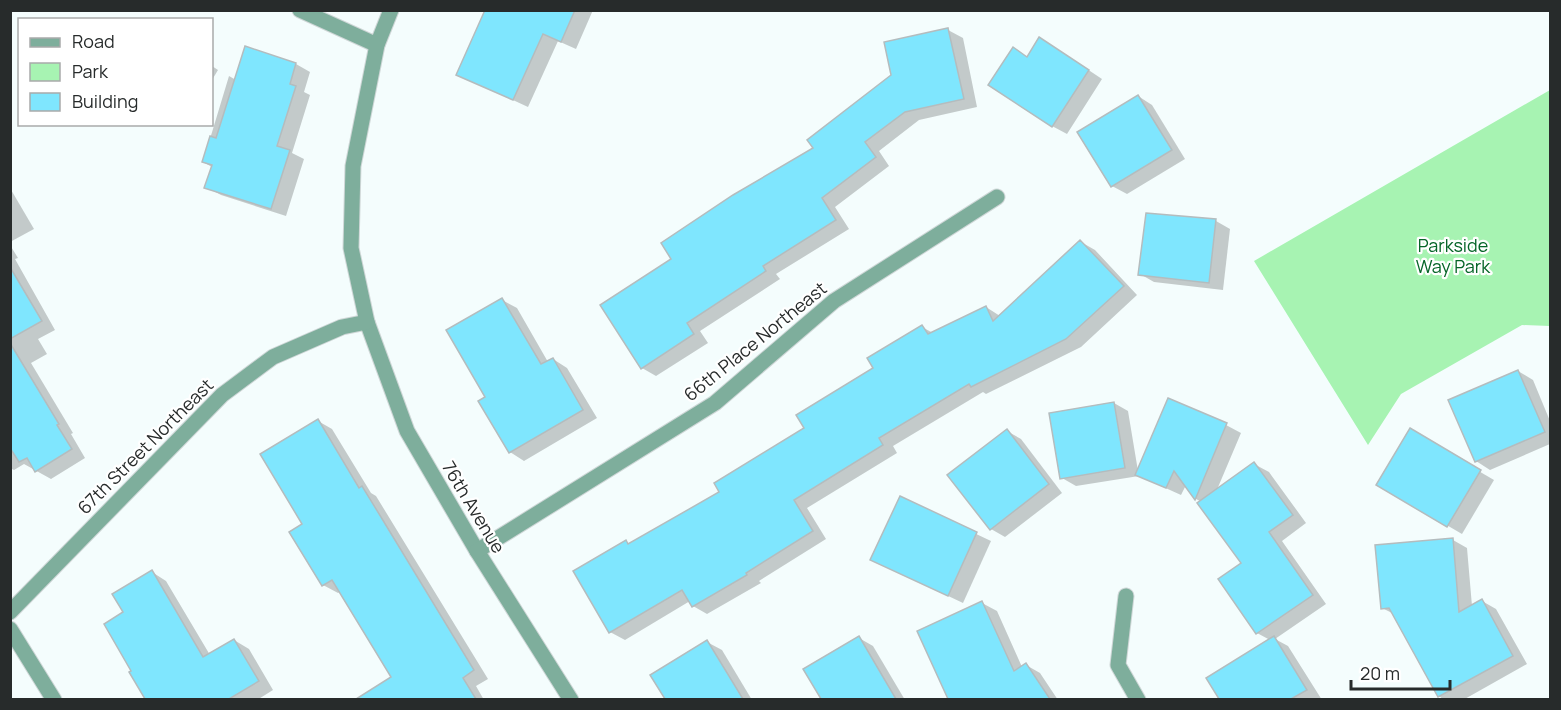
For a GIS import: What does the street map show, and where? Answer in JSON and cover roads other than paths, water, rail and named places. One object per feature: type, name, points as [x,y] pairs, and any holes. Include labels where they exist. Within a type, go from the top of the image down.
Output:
[{"type":"street","points":[[300,10],[377,45]]},
{"type":"street","points":[[367,322],[351,248],[353,166],[377,45],[391,10]]},
{"type":"street","name":"66th Place Northeast","points":[[477,551],[715,403],[834,301],[997,197]]},
{"type":"street","name":"76th Avenue","points":[[367,322],[407,431],[477,551],[571,699]]},
{"type":"street","name":"67th Street Northeast","points":[[10,612],[222,394],[273,357],[342,327],[367,322]]},
{"type":"street","points":[[1126,596],[1118,665],[1138,699]]},
{"type":"street","points":[[10,629],[54,699]]},
{"type":"park label","name":"Parkside Way Park","points":[[1453,255]]}]
